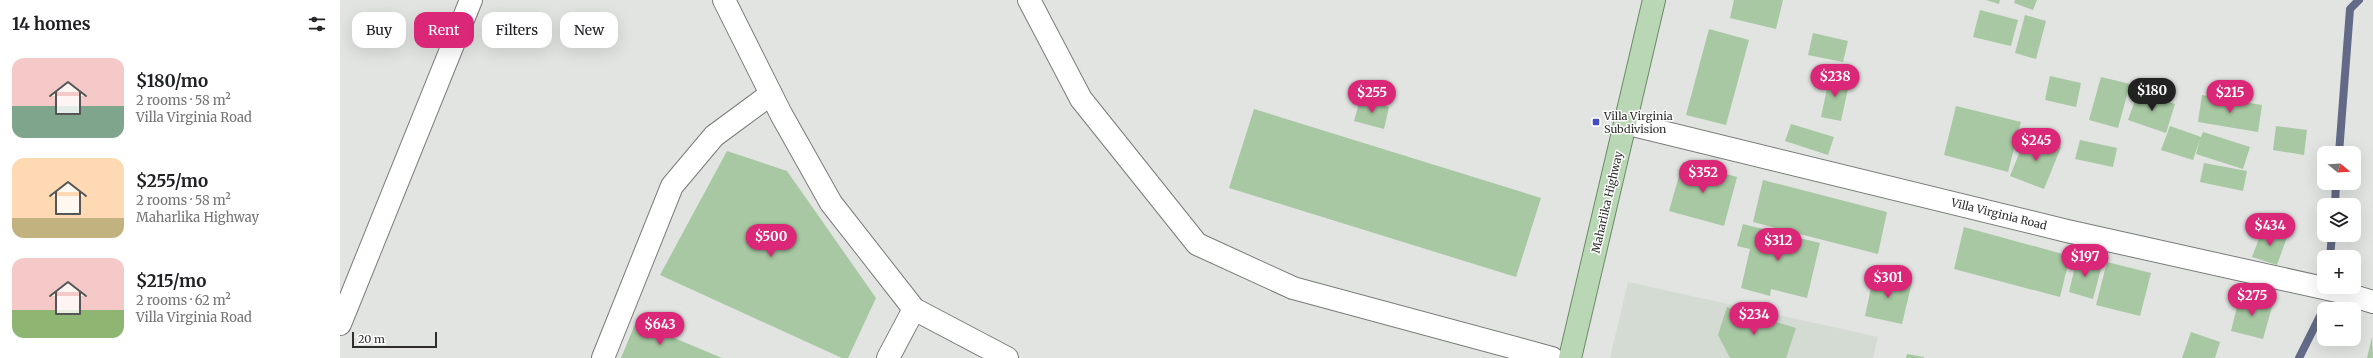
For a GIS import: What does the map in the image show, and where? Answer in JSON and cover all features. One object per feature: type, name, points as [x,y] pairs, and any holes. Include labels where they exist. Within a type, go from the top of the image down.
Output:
[{"type":"main road","name":"Maharlika Highway","points":[[1570,358],[1654,0]]},
{"type":"street","points":[[340,324],[471,0]]},
{"type":"street","points":[[724,0],[771,94],[831,203],[914,309],[1007,358]]},
{"type":"street","points":[[1029,0],[1081,99],[1197,244],[1293,288],[1552,358]]},
{"type":"street","points":[[604,358],[672,186],[714,136],[771,94]]},
{"type":"street","name":"Villa Virginia Road","points":[[1626,123],[2067,231],[2337,291],[2373,302]]},
{"type":"street","points":[[888,358],[914,309]]},
{"type":"shaded area","points":[[1628,282],[1878,337],[1873,358],[1610,358]]},
{"type":"building","points":[[1734,0],[1783,0],[1776,29],[1730,18]]},
{"type":"building","points":[[1986,0],[2000,0],[1999,4]]},
{"type":"building","points":[[2015,0],[2037,0],[2033,10],[2014,3]]},
{"type":"building","points":[[1980,10],[2018,20],[2011,46],[1973,37]]},
{"type":"building","points":[[2025,15],[2046,21],[2036,59],[2015,53]]},
{"type":"building","points":[[1709,29],[1749,40],[1726,125],[1686,115]]},
{"type":"building","points":[[1813,33],[1848,41],[1843,62],[1808,55]]},
{"type":"building","points":[[1830,74],[1850,79],[1841,121],[1821,117]]},
{"type":"building","points":[[2050,76],[2081,83],[2076,107],[2045,100]]},
{"type":"building","points":[[2101,77],[2130,84],[2118,128],[2089,120]]},
{"type":"building","points":[[2138,92],[2175,104],[2166,133],[2128,120]]},
{"type":"building","points":[[2202,95],[2262,105],[2258,132],[2198,122]]},
{"type":"building","points":[[1360,100],[1389,107],[1384,129],[1354,121]]},
{"type":"building","points":[[1956,106],[2021,122],[2008,172],[1944,155]]},
{"type":"building","points":[[1254,109],[1541,198],[1516,277],[1229,188]]},
{"type":"building","points":[[1791,124],[1834,137],[1828,155],[1785,141]]},
{"type":"building","points":[[2170,126],[2201,137],[2203,132],[2250,147],[2243,169],[2196,154],[2200,139],[2193,160],[2161,150]]},
{"type":"building","points":[[2276,126],[2307,130],[2304,155],[2273,150]]},
{"type":"building","points":[[2027,134],[2061,147],[2044,189],[2010,176]]},
{"type":"building","points":[[2080,140],[2117,148],[2113,167],[2075,159]]},
{"type":"building","points":[[727,151],[787,171],[876,298],[848,358],[842,358],[660,275]]},
{"type":"building","points":[[1683,162],[1737,177],[1724,226],[1669,211]]},
{"type":"building","points":[[2204,163],[2247,171],[2243,191],[2200,182]]},
{"type":"building","points":[[1763,180],[1887,212],[1878,254],[1753,222]]},
{"type":"building","points":[[1743,224],[1820,243],[1807,298],[1771,289],[1770,296],[1741,288],[1750,249],[1737,246]]},
{"type":"building","points":[[1964,227],[2070,256],[2060,297],[1954,269]]},
{"type":"building","points":[[2263,228],[2287,237],[2277,265],[2252,257]]},
{"type":"building","points":[[2077,258],[2102,265],[2093,299],[2069,292]]},
{"type":"building","points":[[2107,262],[2151,273],[2140,316],[2096,305]]},
{"type":"building","points":[[1874,274],[1912,282],[1902,324],[1865,316]]},
{"type":"building","points":[[2240,295],[2273,303],[2263,339],[2231,331]]},
{"type":"building","points":[[1727,307],[1796,328],[1786,358],[1730,358],[1718,335]]},
{"type":"building","points":[[636,322],[722,358],[621,358]]},
{"type":"building","points":[[2191,332],[2220,342],[2215,358],[2182,358]]},
{"type":"building","points":[[2372,337],[2373,358],[2367,358]]},
{"type":"building","points":[[1907,354],[1924,357],[1924,358],[1906,358]]},
{"type":"waterway","points":[[2340,146],[2350,9],[2359,0]]},
{"type":"waterway","points":[[2335,198],[2336,190]]},
{"type":"waterway","points":[[2331,242],[2331,250]]},
{"type":"waterway","points":[[2299,358],[2317,322]]},
{"type":"place","name":"Villa Virginia Subdivision","points":[[1596,122]]}]
